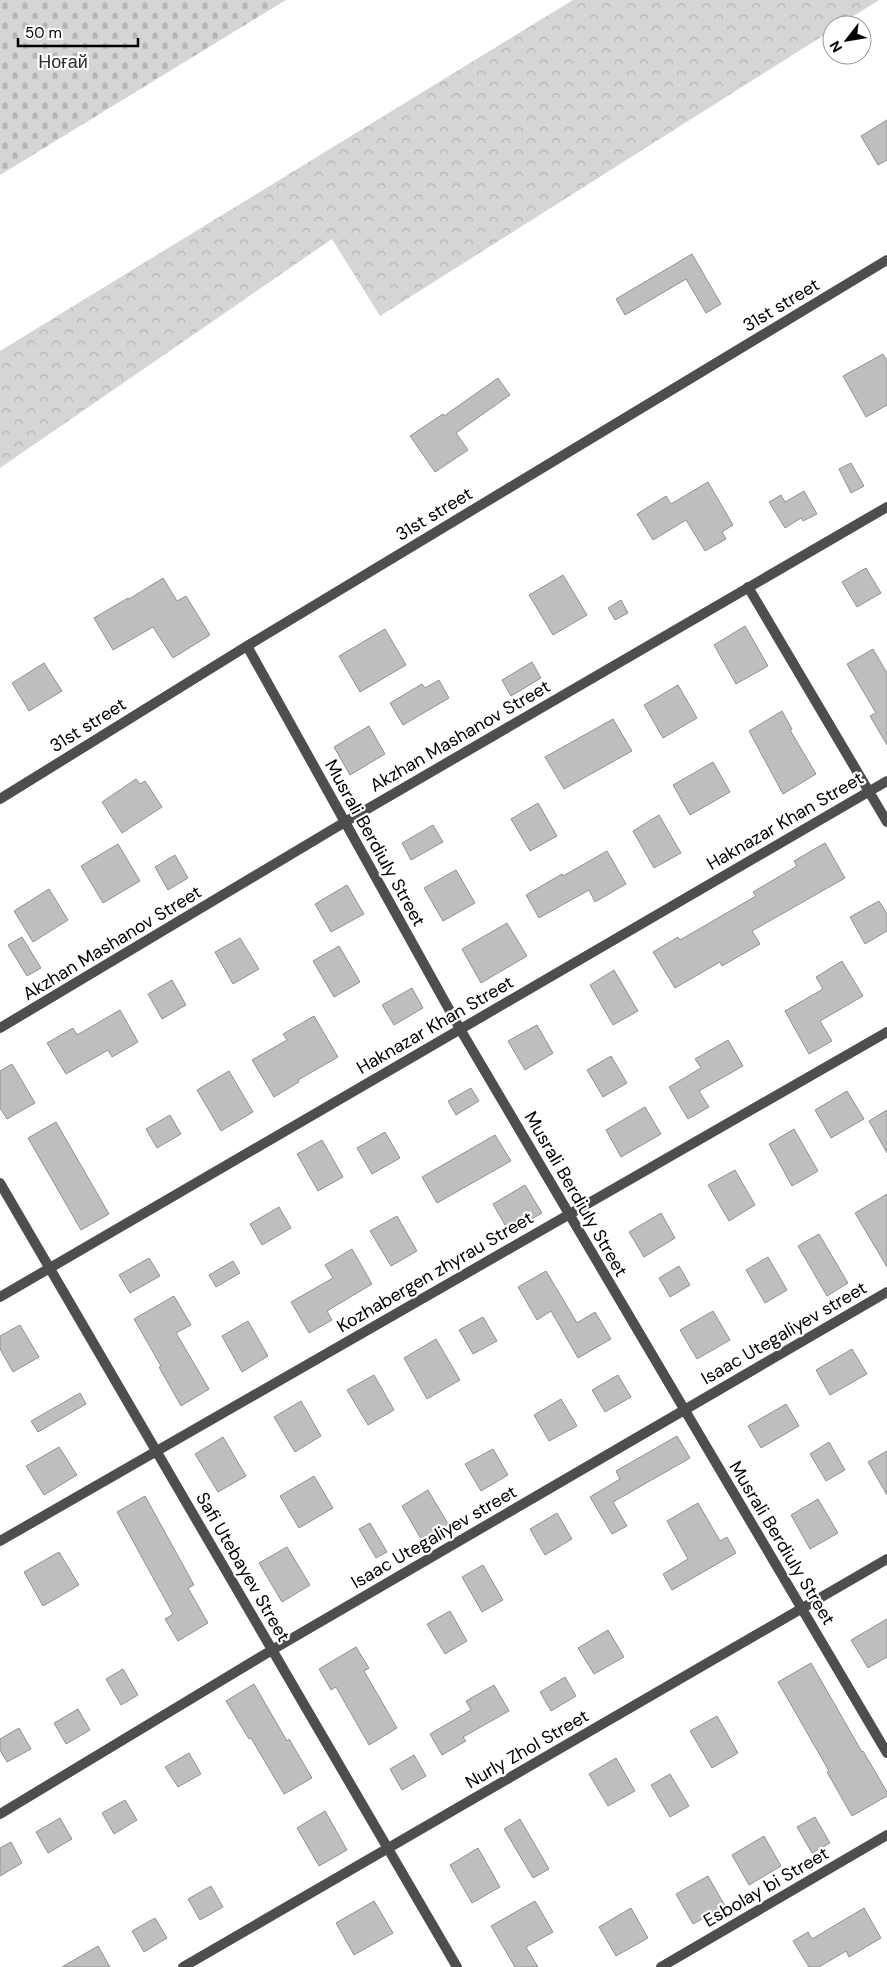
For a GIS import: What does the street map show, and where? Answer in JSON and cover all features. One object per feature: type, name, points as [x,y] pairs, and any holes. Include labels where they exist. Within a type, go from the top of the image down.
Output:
[{"type":"street","name":"31st street","points":[[0,799],[247,646],[887,260]]},
{"type":"street","name":"Akzhan Mashanov Street","points":[[0,1028],[345,822],[748,586],[887,507]]},
{"type":"street","points":[[748,586],[887,822]]},
{"type":"street","name":"Musrali Berdiuly Street","points":[[247,646],[460,1029],[887,1754]]},
{"type":"street","name":"Haknazar Khan Street","points":[[0,1297],[887,781]]},
{"type":"street","name":"Kozhabergen zhyrau Street","points":[[0,1541],[887,1032]]},
{"type":"street","name":"Safi Utebayev Street","points":[[0,1183],[457,1967]]},
{"type":"street","name":"Isaac Utegaliyev street","points":[[0,1814],[272,1650],[887,1292]]},
{"type":"street","name":"Nurly Zhol Street","points":[[184,1967],[887,1559]]},
{"type":"street","name":"Esbolay bi Street","points":[[661,1967],[887,1835]]},
{"type":"green space","name":"Ноғай","points":[[0,0],[286,0],[0,175]]},
{"type":"green space","points":[[573,0],[879,0],[855,15],[822,15],[822,36],[380,316],[332,239],[0,468],[0,351]]},
{"type":"building","points":[[887,120],[887,160],[878,165],[861,136]]},
{"type":"building","points":[[692,254],[721,304],[706,313],[686,279],[625,315],[616,299]]},
{"type":"building","points":[[883,354],[887,361],[887,405],[866,417],[843,376]]},
{"type":"building","points":[[498,378],[510,395],[456,433],[468,450],[435,472],[410,436],[443,414],[444,416]]},
{"type":"building","points":[[851,463],[864,486],[851,493],[839,469]]},
{"type":"building","points":[[708,482],[733,525],[722,532],[726,539],[705,551],[686,520],[653,540],[637,514],[666,496],[671,504]]},
{"type":"building","points":[[804,491],[817,514],[803,521],[801,518],[785,528],[769,502],[781,495],[785,502]]},
{"type":"building","points":[[866,568],[881,593],[857,607],[842,582]]},
{"type":"building","points":[[563,575],[587,615],[553,635],[529,595]]},
{"type":"building","points":[[163,578],[177,601],[186,596],[210,635],[173,658],[153,627],[113,650],[94,618]]},
{"type":"building","points":[[621,600],[628,613],[615,620],[608,608]]},
{"type":"building","points":[[745,626],[768,666],[736,684],[714,645]]},
{"type":"building","points":[[385,629],[406,665],[360,692],[339,656]]},
{"type":"building","points":[[873,649],[887,673],[887,745],[870,716],[876,713],[847,664]]},
{"type":"building","points":[[532,662],[541,678],[511,696],[502,680]]},
{"type":"building","points":[[44,663],[62,691],[29,711],[12,683]]},
{"type":"building","points":[[439,680],[449,698],[403,725],[390,703],[422,684],[425,688]]},
{"type":"building","points":[[678,685],[697,718],[663,738],[644,705]]},
{"type":"building","points":[[782,711],[792,729],[790,730],[816,774],[783,794],[749,731]]},
{"type":"building","points":[[613,719],[632,751],[564,789],[545,757]]},
{"type":"building","points":[[369,726],[385,754],[350,775],[334,747]]},
{"type":"building","points":[[713,762],[730,792],[690,815],[673,785]]},
{"type":"building","points":[[136,779],[140,784],[145,781],[162,807],[122,833],[102,802]]},
{"type":"building","points":[[538,803],[557,836],[530,851],[511,819]]},
{"type":"building","points":[[659,815],[681,853],[654,868],[633,831]]},
{"type":"building","points":[[433,825],[443,842],[411,860],[402,843]]},
{"type":"building","points":[[825,843],[845,878],[752,931],[760,944],[722,966],[720,962],[675,988],[653,952],[678,937],[680,940],[756,896],[753,892],[797,866],[794,861]]},
{"type":"building","points":[[118,844],[140,881],[103,903],[81,866]]},
{"type":"building","points":[[607,851],[626,884],[595,902],[589,890],[539,918],[526,895]]},
{"type":"building","points":[[175,855],[188,878],[168,890],[155,867]]},
{"type":"building","points":[[456,870],[475,903],[443,921],[424,888]]},
{"type":"building","points":[[347,885],[364,914],[331,932],[315,904]]},
{"type":"building","points":[[49,889],[68,920],[33,942],[14,911]]},
{"type":"building","points":[[879,901],[887,914],[887,931],[865,944],[850,917]]},
{"type":"building","points":[[507,923],[527,956],[481,983],[462,949]]},
{"type":"building","points":[[22,937],[41,968],[27,976],[8,945]]},
{"type":"building","points":[[240,938],[259,969],[233,984],[215,952]]},
{"type":"building","points":[[339,946],[360,982],[334,997],[313,961]]},
{"type":"building","points":[[842,961],[863,996],[820,1021],[832,1041],[809,1054],[785,1011],[823,989],[816,977]]},
{"type":"building","points":[[614,970],[638,1011],[613,1025],[590,985]]},
{"type":"building","points":[[172,980],[186,1005],[162,1019],[148,994]]},
{"type":"building","points":[[412,988],[423,1008],[394,1025],[382,1005]]},
{"type":"building","points":[[120,1010],[138,1042],[112,1057],[108,1050],[66,1074],[47,1043],[73,1028],[77,1035]]},
{"type":"building","points":[[314,1016],[338,1057],[298,1080],[299,1082],[274,1097],[252,1060],[287,1040],[283,1034]]},
{"type":"building","points":[[537,1025],[553,1053],[525,1070],[508,1041]]},
{"type":"building","points":[[728,1040],[743,1066],[699,1091],[709,1107],[688,1119],[669,1087],[701,1068],[695,1059]]},
{"type":"building","points":[[611,1056],[627,1083],[603,1097],[587,1070]]},
{"type":"building","points":[[12,1064],[35,1103],[7,1119],[0,1108],[0,1071]]},
{"type":"building","points":[[229,1071],[253,1112],[221,1131],[197,1090]]},
{"type":"building","points":[[471,1088],[479,1101],[456,1115],[448,1101]]},
{"type":"building","points":[[847,1091],[864,1119],[831,1138],[815,1110]]},
{"type":"building","points":[[645,1107],[661,1134],[621,1157],[606,1130]]},
{"type":"building","points":[[887,1110],[887,1153],[869,1121]]},
{"type":"building","points":[[170,1115],[181,1134],[157,1148],[146,1129]]},
{"type":"building","points":[[56,1122],[109,1214],[81,1230],[28,1138]]},
{"type":"building","points":[[794,1129],[818,1171],[792,1186],[769,1144]]},
{"type":"building","points":[[385,1132],[400,1158],[372,1174],[357,1148]]},
{"type":"building","points":[[495,1135],[511,1161],[437,1203],[422,1177]]},
{"type":"building","points":[[322,1140],[343,1177],[318,1191],[297,1154]]},
{"type":"building","points":[[735,1170],[755,1205],[729,1221],[708,1185]]},
{"type":"building","points":[[525,1185],[542,1213],[509,1232],[493,1204]]},
{"type":"building","points":[[887,1194],[887,1267],[855,1213]]},
{"type":"building","points":[[279,1207],[291,1228],[262,1245],[250,1224]]},
{"type":"building","points":[[661,1213],[675,1238],[644,1257],[629,1232]]},
{"type":"building","points":[[397,1216],[417,1251],[391,1266],[370,1231]]},
{"type":"building","points":[[819,1234],[848,1283],[827,1296],[798,1246]]},
{"type":"building","points":[[352,1249],[372,1284],[327,1311],[332,1320],[309,1333],[291,1302],[333,1278],[325,1265]]},
{"type":"building","points":[[768,1257],[787,1290],[765,1303],[746,1270]]},
{"type":"building","points":[[149,1258],[160,1276],[130,1293],[119,1275]]},
{"type":"building","points":[[233,1261],[240,1273],[216,1287],[209,1275]]},
{"type":"building","points":[[679,1266],[690,1285],[670,1297],[659,1278]]},
{"type":"building","points":[[546,1271],[577,1323],[595,1312],[611,1339],[578,1358],[551,1311],[537,1320],[518,1287]]},
{"type":"building","points":[[174,1296],[191,1325],[176,1333],[209,1389],[181,1406],[134,1319]]},
{"type":"building","points":[[713,1311],[730,1340],[697,1359],[680,1330]]},
{"type":"building","points":[[483,1317],[497,1341],[473,1354],[459,1330]]},
{"type":"building","points":[[248,1321],[268,1356],[242,1372],[222,1336]]},
{"type":"building","points":[[20,1325],[39,1357],[13,1372],[0,1349],[0,1336]]},
{"type":"building","points":[[436,1339],[460,1380],[427,1399],[404,1358]]},
{"type":"building","points":[[852,1349],[867,1374],[830,1395],[816,1370]]},
{"type":"building","points":[[374,1375],[394,1410],[368,1425],[347,1390]]},
{"type":"building","points":[[618,1375],[631,1397],[605,1412],[592,1390]]},
{"type":"building","points":[[80,1393],[86,1404],[38,1432],[31,1421]]},
{"type":"building","points":[[561,1399],[577,1426],[549,1441],[534,1415]]},
{"type":"building","points":[[301,1401],[321,1436],[295,1452],[274,1417]]},
{"type":"building","points":[[786,1404],[799,1426],[761,1448],[748,1426]]},
{"type":"building","points":[[677,1436],[690,1458],[613,1502],[627,1526],[612,1534],[590,1497],[620,1479],[616,1471]]},
{"type":"building","points":[[223,1437],[246,1476],[218,1492],[195,1454]]},
{"type":"building","points":[[829,1442],[845,1470],[826,1481],[810,1454]]},
{"type":"building","points":[[59,1447],[77,1475],[44,1495],[26,1466]]},
{"type":"building","points":[[493,1449],[508,1475],[481,1491],[465,1464]]},
{"type":"building","points":[[887,1451],[887,1495],[868,1462]]},
{"type":"building","points":[[314,1476],[333,1508],[299,1528],[280,1496]]},
{"type":"building","points":[[428,1490],[448,1524],[421,1539],[402,1506]]},
{"type":"building","points":[[145,1496],[194,1585],[188,1588],[208,1623],[178,1641],[165,1619],[173,1614],[117,1512]]},
{"type":"building","points":[[818,1499],[838,1533],[810,1549],[791,1515]]},
{"type":"building","points":[[698,1503],[720,1541],[727,1537],[736,1553],[672,1590],[663,1574],[688,1559],[667,1521]]},
{"type":"building","points":[[557,1513],[572,1539],[545,1555],[530,1529]]},
{"type":"building","points":[[370,1523],[387,1552],[376,1558],[359,1529]]},
{"type":"building","points":[[287,1547],[310,1585],[282,1602],[259,1563]]},
{"type":"building","points":[[59,1552],[79,1585],[43,1606],[24,1572]]},
{"type":"building","points":[[483,1565],[503,1600],[482,1612],[462,1577]]},
{"type":"building","points":[[450,1611],[467,1641],[445,1654],[427,1624]]},
{"type":"building","points":[[887,1619],[887,1657],[868,1668],[851,1640]]},
{"type":"building","points":[[608,1630],[624,1657],[594,1674],[578,1648]]},
{"type":"building","points":[[356,1647],[369,1668],[364,1671],[397,1728],[369,1745],[336,1687],[331,1690],[319,1669]]},
{"type":"building","points":[[811,1663],[887,1792],[887,1796],[852,1816],[827,1772],[829,1771],[778,1682]]},
{"type":"building","points":[[123,1669],[138,1695],[121,1705],[106,1679]]},
{"type":"building","points":[[565,1677],[576,1696],[551,1711],[540,1692]]},
{"type":"building","points":[[254,1684],[287,1741],[289,1739],[312,1778],[284,1794],[251,1738],[249,1739],[226,1701]]},
{"type":"building","points":[[494,1685],[509,1711],[463,1737],[466,1741],[442,1755],[430,1734],[471,1710],[466,1701]]},
{"type":"building","points":[[78,1709],[90,1730],[66,1744],[54,1723]]},
{"type":"building","points":[[717,1716],[738,1753],[712,1768],[690,1731]]},
{"type":"building","points":[[19,1728],[31,1749],[7,1762],[0,1750],[0,1739]]},
{"type":"building","points":[[189,1753],[201,1774],[178,1787],[165,1767]]},
{"type":"building","points":[[414,1755],[426,1776],[402,1790],[390,1769]]},
{"type":"building","points":[[616,1758],[635,1791],[608,1806],[589,1774]]},
{"type":"building","points":[[670,1774],[689,1806],[670,1817],[651,1785]]},
{"type":"building","points":[[125,1800],[137,1820],[114,1834],[102,1813]]},
{"type":"building","points":[[325,1811],[347,1850],[319,1866],[297,1828]]},
{"type":"building","points":[[815,1817],[830,1843],[812,1853],[797,1827]]},
{"type":"building","points":[[60,1818],[72,1839],[48,1853],[36,1832]]},
{"type":"building","points":[[520,1819],[549,1869],[533,1878],[504,1829]]},
{"type":"building","points":[[764,1836],[781,1866],[749,1885],[732,1855]]},
{"type":"building","points":[[11,1842],[22,1863],[0,1876],[0,1848]]},
{"type":"building","points":[[478,1848],[500,1887],[472,1903],[450,1865]]},
{"type":"building","points":[[708,1876],[725,1906],[693,1924],[676,1894]]},
{"type":"building","points":[[211,1886],[223,1907],[200,1920],[188,1899]]},
{"type":"building","points":[[374,1901],[393,1933],[354,1955],[336,1923]]},
{"type":"building","points":[[535,1901],[553,1932],[526,1947],[538,1967],[515,1967],[491,1926]]},
{"type":"building","points":[[631,1908],[648,1938],[616,1956],[599,1927]]},
{"type":"building","points":[[864,1908],[881,1938],[849,1957],[846,1951],[819,1967],[809,1967],[793,1941],[808,1932],[812,1939]]},
{"type":"building","points":[[155,1918],[167,1938],[144,1952],[132,1931]]},
{"type":"building","points":[[98,1946],[110,1967],[62,1967]]}]
